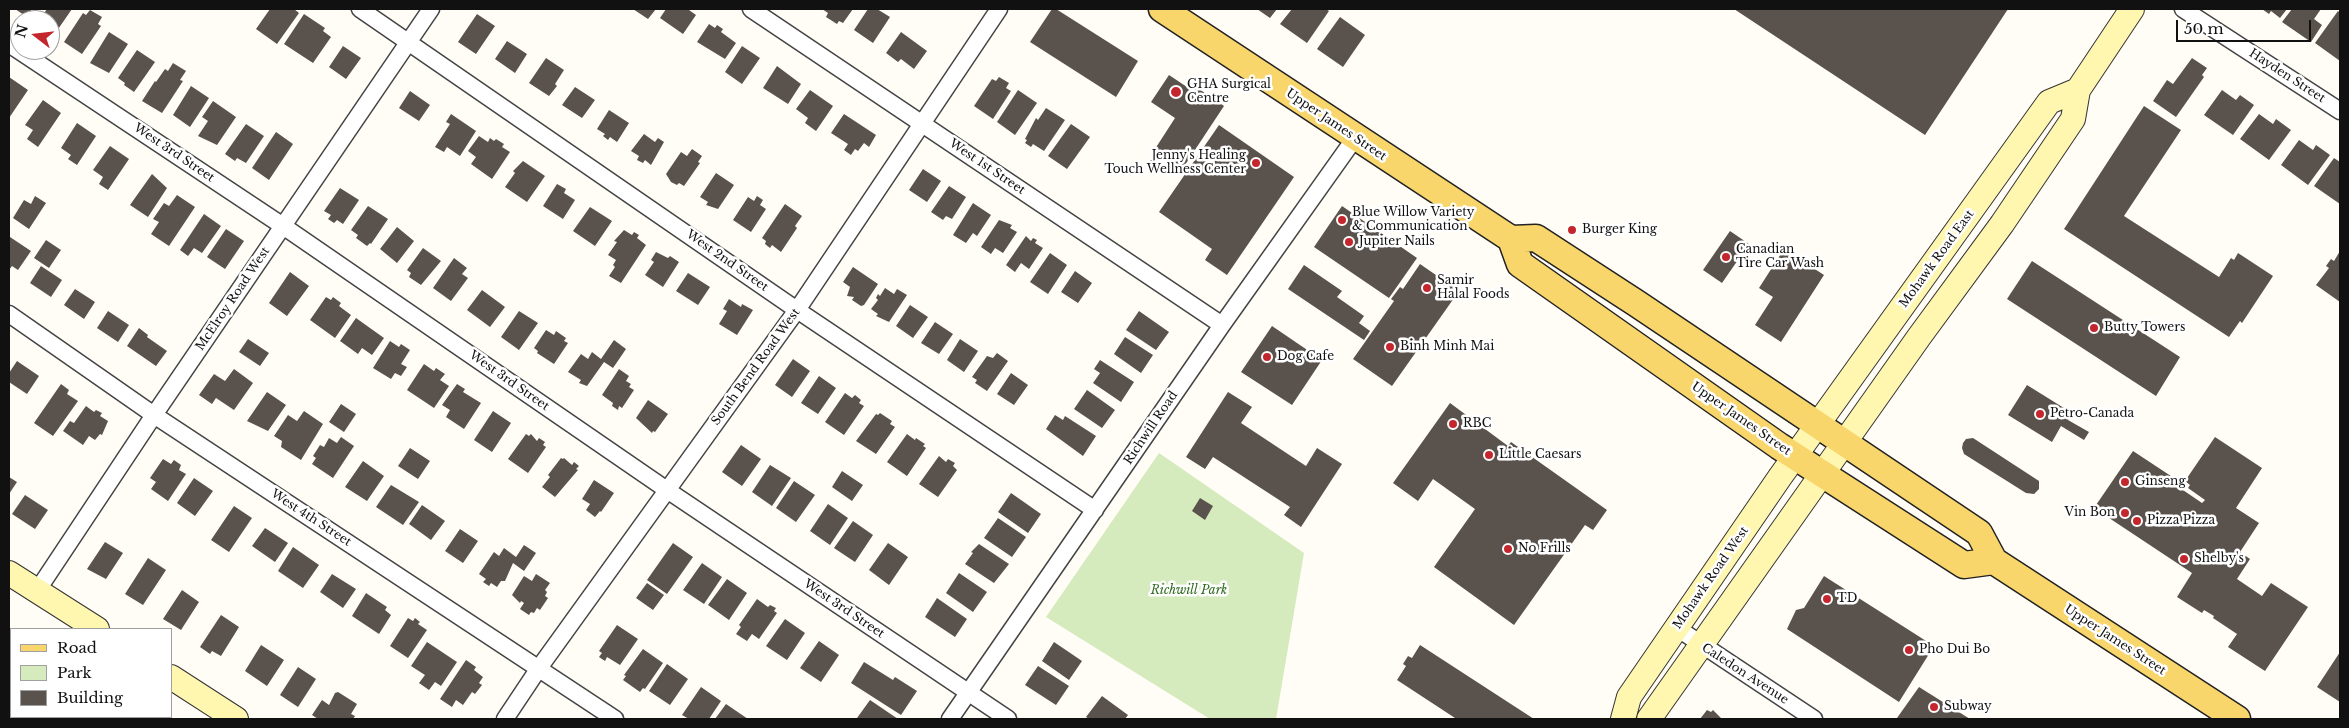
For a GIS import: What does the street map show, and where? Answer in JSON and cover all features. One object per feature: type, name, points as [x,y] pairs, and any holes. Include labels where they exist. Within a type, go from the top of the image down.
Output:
[{"type":"main road","name":"Upper James Street","points":[[1162,9],[1355,138],[1511,239],[1536,238],[1557,252],[1806,441],[1834,459],[1964,565],[1994,561]]},
{"type":"main road","points":[[1648,719],[1919,337],[2002,224],[2073,119],[2078,90],[2132,9]]},
{"type":"main road","name":"Mohawk Road East","points":[[1806,441],[2049,102],[2078,90]]},
{"type":"main road","name":"Upper James Street","points":[[1511,239],[1520,264],[1580,305],[1834,459],[1979,533],[1994,561],[2237,719]]},
{"type":"main road","points":[[1557,252],[1563,277],[1580,305]]},
{"type":"main road","name":"Mohawk Road West","points":[[1623,719],[1629,697],[1806,441]]},
{"type":"main road","points":[[9,573],[95,628]]},
{"type":"main road","points":[[172,678],[236,719]]},
{"type":"street","name":"West 2nd Street","points":[[360,9],[797,310],[1095,510]]},
{"type":"street","name":"McElroy Road West","points":[[37,591],[154,415],[432,9]]},
{"type":"street","name":"West 1st Street","points":[[751,9],[1222,325]]},
{"type":"street","name":"South Bend Road West","points":[[505,719],[539,668],[797,310],[921,122],[999,9]]},
{"type":"street","name":"Hayden Street","points":[[2183,9],[2340,111]]},
{"type":"street","name":"West 3rd Street","points":[[9,44],[283,226],[667,490],[1008,719]]},
{"type":"street","name":"Richwill Road","points":[[950,719],[1222,325],[1355,138]]},
{"type":"street","name":"West 4th Street","points":[[9,314],[154,415],[615,719]]},
{"type":"street","name":"Caledon Avenue","points":[[1677,628],[1814,719]]},
{"type":"green space","name":"Richwill Park","points":[[1159,453],[1304,553],[1276,719],[1210,719],[1046,617]]},
{"type":"building","points":[[15,9],[32,9],[31,10]]},
{"type":"building","points":[[72,9],[60,26],[60,10],[46,10]]},
{"type":"building","points":[[270,9],[294,9],[299,13],[277,44],[256,29]]},
{"type":"building","points":[[633,9],[656,9],[648,19]]},
{"type":"building","points":[[666,9],[690,9],[696,15],[683,34],[660,18]]},
{"type":"building","points":[[822,9],[853,9],[843,23],[839,21],[837,24],[826,17],[828,13]]},
{"type":"building","points":[[868,9],[877,9],[890,17],[873,43],[854,30]]},
{"type":"building","points":[[1052,9],[1056,9],[1138,61],[1116,97],[1030,42]]},
{"type":"building","points":[[1257,9],[1277,9],[1270,18]]},
{"type":"building","points":[[1292,9],[1326,9],[1329,11],[1307,43],[1280,24]]},
{"type":"building","points":[[1734,9],[2008,9],[1925,135]]},
{"type":"building","points":[[2262,9],[2287,9],[2280,18],[2271,11],[2269,14]]},
{"type":"building","points":[[2292,9],[2321,9],[2314,19],[2322,25],[2311,42],[2282,22]]},
{"type":"building","points":[[90,10],[102,17],[98,24],[101,26],[82,54],[64,42],[83,13],[86,15]]},
{"type":"building","points":[[2338,11],[2340,13],[2340,61],[2315,43]]},
{"type":"building","points":[[304,14],[325,28],[323,31],[331,37],[313,63],[284,44]]},
{"type":"building","points":[[477,14],[495,26],[476,54],[458,42]]},
{"type":"building","points":[[1340,17],[1365,35],[1343,67],[1317,49]]},
{"type":"building","points":[[709,24],[715,28],[717,25],[723,29],[721,32],[736,43],[725,59],[697,42]]},
{"type":"building","points":[[109,32],[128,44],[109,73],[90,63]]},
{"type":"building","points":[[901,32],[927,51],[914,69],[901,59],[898,62],[886,53]]},
{"type":"building","points":[[507,41],[527,54],[515,73],[495,59]]},
{"type":"building","points":[[343,46],[361,58],[346,79],[329,67]]},
{"type":"building","points":[[742,46],[760,58],[742,84],[725,72]]},
{"type":"building","points":[[137,50],[155,62],[134,92],[118,78]]},
{"type":"building","points":[[546,58],[564,70],[555,84],[557,86],[549,96],[529,83]]},
{"type":"building","points":[[2192,58],[2207,68],[2202,75],[2204,77],[2176,117],[2153,101],[2167,80],[2173,84]]},
{"type":"building","points":[[173,63],[186,71],[180,80],[183,81],[162,113],[142,101],[155,81],[165,69],[168,71]]},
{"type":"building","points":[[777,66],[801,84],[788,104],[763,88]]},
{"type":"building","points":[[1169,75],[1193,91],[1196,87],[1224,106],[1183,168],[1155,149],[1175,118],[1151,102]]},
{"type":"building","points":[[9,77],[28,90],[9,118]]},
{"type":"building","points":[[999,77],[1009,83],[1006,88],[1011,91],[993,119],[974,106],[992,79],[996,81]]},
{"type":"building","points":[[191,86],[209,98],[190,127],[173,115]]},
{"type":"building","points":[[575,87],[595,100],[582,118],[562,105]]},
{"type":"building","points":[[810,90],[833,106],[816,131],[805,123],[808,118],[796,109]]},
{"type":"building","points":[[1018,90],[1037,103],[1015,135],[997,122]]},
{"type":"building","points":[[2222,90],[2236,100],[2240,95],[2254,105],[2233,135],[2204,115]]},
{"type":"building","points":[[410,91],[430,105],[419,121],[399,108]]},
{"type":"building","points":[[43,100],[61,113],[38,147],[27,139],[33,130],[25,125]]},
{"type":"building","points":[[213,101],[236,117],[217,145],[198,136],[208,121],[202,117]]},
{"type":"building","points":[[2144,106],[2181,130],[2124,216],[2219,277],[2231,258],[2234,260],[2238,253],[2273,276],[2242,323],[2240,321],[2229,337],[2064,229]]},
{"type":"building","points":[[1046,108],[1065,120],[1044,151],[1033,144],[1031,147],[1025,143],[1027,140],[1025,139],[1036,118],[1038,120]]},
{"type":"building","points":[[609,110],[629,123],[617,142],[610,137],[608,140],[603,136],[605,134],[597,129]]},
{"type":"building","points":[[451,114],[476,131],[460,156],[447,147],[444,152],[435,147],[450,124],[446,122]]},
{"type":"building","points":[[844,114],[876,135],[869,147],[864,143],[858,151],[855,149],[851,155],[844,150],[848,144],[831,133]]},
{"type":"building","points":[[2259,114],[2273,124],[2276,119],[2291,130],[2269,160],[2240,139]]},
{"type":"building","points":[[77,123],[96,136],[77,165],[68,159],[71,155],[61,148]]},
{"type":"building","points":[[246,124],[264,136],[246,163],[237,158],[235,161],[225,154]]},
{"type":"building","points":[[1071,124],[1090,137],[1067,169],[1048,156]]},
{"type":"building","points":[[1219,125],[1294,177],[1227,275],[1205,260],[1212,249],[1159,212]]},
{"type":"building","points":[[276,132],[293,144],[269,180],[252,168]]},
{"type":"building","points":[[644,134],[655,142],[658,138],[664,142],[651,165],[645,160],[643,163],[637,160],[639,156],[631,151]]},
{"type":"building","points":[[479,136],[488,142],[490,138],[494,141],[496,139],[504,144],[502,147],[510,152],[492,179],[471,164],[476,157],[468,151]]},
{"type":"building","points":[[2299,140],[2313,150],[2316,145],[2330,155],[2308,185],[2281,165]]},
{"type":"building","points":[[110,146],[129,159],[108,190],[99,184],[103,177],[93,170]]},
{"type":"building","points":[[692,149],[702,156],[698,162],[700,163],[684,186],[671,182],[666,174],[681,152],[687,156]]},
{"type":"building","points":[[2334,158],[2340,162],[2340,204],[2314,186]]},
{"type":"building","points":[[523,161],[545,176],[527,202],[505,187],[515,173],[513,171]]},
{"type":"building","points":[[923,169],[941,181],[927,202],[909,190]]},
{"type":"building","points":[[716,173],[734,185],[718,209],[706,205],[708,202],[700,197]]},
{"type":"building","points":[[152,174],[167,188],[148,217],[130,205]]},
{"type":"building","points":[[557,184],[566,189],[564,193],[575,200],[563,219],[543,206]]},
{"type":"building","points":[[949,186],[966,197],[952,219],[946,216],[943,220],[931,212]]},
{"type":"building","points":[[340,188],[359,200],[343,224],[337,220],[334,223],[328,219],[331,215],[324,211]]},
{"type":"building","points":[[177,195],[195,207],[169,246],[151,234],[159,222],[153,219],[164,203],[169,206]]},
{"type":"building","points":[[35,196],[46,203],[29,229],[13,218],[24,200],[31,204]]},
{"type":"building","points":[[757,196],[763,200],[760,205],[766,209],[751,232],[733,220],[748,197],[754,201]]},
{"type":"building","points":[[973,203],[991,215],[977,236],[973,233],[966,243],[953,235]]},
{"type":"building","points":[[785,204],[802,216],[795,226],[797,228],[781,252],[772,245],[770,248],[762,238]]},
{"type":"building","points":[[368,206],[388,219],[371,244],[367,246],[356,238],[358,235],[351,230]]},
{"type":"building","points":[[1342,206],[1417,258],[1389,298],[1314,247]]},
{"type":"building","points":[[590,207],[612,221],[595,246],[573,231]]},
{"type":"building","points":[[204,214],[221,226],[202,253],[194,248],[188,256],[180,250]]},
{"type":"building","points":[[999,220],[1012,225],[1010,228],[1017,232],[1003,253],[995,248],[991,254],[981,247]]},
{"type":"building","points":[[397,227],[414,241],[397,263],[380,249]]},
{"type":"building","points":[[226,229],[244,241],[225,269],[207,257]]},
{"type":"building","points":[[624,230],[632,235],[634,232],[639,235],[637,238],[646,245],[621,283],[609,276],[615,267],[613,265],[616,260],[608,255],[617,242],[614,241]]},
{"type":"building","name":"Canadian Tire Car Wash","points":[[1730,231],[1749,244],[1722,283],[1703,270]]},
{"type":"building","points":[[1026,236],[1031,241],[1033,238],[1037,240],[1035,243],[1043,248],[1029,269],[1021,263],[1015,272],[1006,265]]},
{"type":"building","points":[[10,237],[31,251],[18,270],[12,266],[9,270]]},
{"type":"building","points":[[46,240],[61,250],[49,268],[34,258]]},
{"type":"building","points":[[423,248],[441,261],[421,285],[409,277],[411,273],[407,270]]},
{"type":"building","points":[[1784,249],[1824,275],[1781,342],[1755,325],[1773,297],[1759,288]]},
{"type":"building","points":[[2340,251],[2340,302],[2316,285],[2329,268],[2326,266],[2331,259],[2334,261]]},
{"type":"building","points":[[656,252],[668,258],[670,256],[679,262],[663,287],[645,275],[654,262],[651,260]]},
{"type":"building","points":[[1050,253],[1067,265],[1048,294],[1030,282]]},
{"type":"building","points":[[454,258],[467,268],[462,274],[468,278],[451,301],[433,288]]},
{"type":"building","name":"Butty Towers","points":[[2032,261],[2180,357],[2156,396],[2007,299]]},
{"type":"building","points":[[1420,264],[1459,291],[1392,386],[1353,359],[1394,301],[1391,299],[1400,287],[1403,289]]},
{"type":"building","points":[[1304,265],[1342,291],[1337,297],[1364,316],[1359,323],[1370,331],[1364,340],[1288,289]]},
{"type":"building","points":[[41,266],[62,280],[51,297],[30,283]]},
{"type":"building","points":[[853,267],[878,284],[864,305],[861,306],[852,300],[854,297],[847,296],[850,287],[843,282]]},
{"type":"building","points":[[1075,271],[1092,283],[1078,303],[1061,292]]},
{"type":"building","points":[[290,272],[309,286],[287,316],[269,303]]},
{"type":"building","points":[[688,273],[710,287],[698,305],[676,291]]},
{"type":"building","points":[[885,288],[894,294],[897,289],[907,295],[889,322],[876,316],[878,314],[871,309],[878,300],[876,298],[878,294],[880,296]]},
{"type":"building","points":[[75,289],[95,302],[84,319],[64,305]]},
{"type":"building","points":[[482,290],[505,307],[490,327],[467,310]]},
{"type":"building","points":[[326,297],[331,300],[333,297],[341,303],[339,306],[351,315],[335,338],[310,320]]},
{"type":"building","points":[[729,299],[741,307],[742,304],[753,310],[737,335],[719,324],[727,311],[723,309]]},
{"type":"building","points":[[910,305],[928,317],[913,338],[896,326]]},
{"type":"building","points":[[108,311],[129,325],[118,342],[97,328]]},
{"type":"building","points":[[519,311],[538,323],[519,350],[501,337]]},
{"type":"building","points":[[1139,311],[1169,332],[1156,350],[1126,330]]},
{"type":"building","points":[[356,318],[384,338],[372,355],[362,348],[358,354],[340,341]]},
{"type":"building","points":[[935,322],[953,334],[939,354],[921,343]]},
{"type":"building","points":[[1272,326],[1322,360],[1292,405],[1241,372]]},
{"type":"building","points":[[139,328],[148,335],[147,337],[167,351],[156,366],[127,346]]},
{"type":"building","points":[[546,330],[554,335],[556,331],[566,338],[564,341],[568,343],[554,364],[537,353],[538,351],[534,348]]},
{"type":"building","points":[[1125,337],[1153,355],[1141,373],[1114,354]]},
{"type":"building","points":[[248,339],[269,353],[260,366],[239,352]]},
{"type":"building","points":[[960,339],[978,351],[964,372],[947,360]]},
{"type":"building","points":[[614,340],[626,349],[613,368],[604,362],[587,386],[579,383],[581,380],[568,372],[581,354],[588,359],[592,352],[601,359]]},
{"type":"building","points":[[390,341],[399,347],[401,344],[410,350],[401,364],[407,367],[401,376],[395,373],[391,379],[373,368]]},
{"type":"building","points":[[997,353],[1008,361],[987,391],[975,383],[977,380],[972,377],[987,356],[993,358]]},
{"type":"building","points":[[793,359],[810,371],[792,397],[775,385]]},
{"type":"building","points":[[1100,360],[1134,382],[1121,402],[1093,383],[1100,373],[1094,369]]},
{"type":"building","points":[[17,361],[39,376],[27,394],[9,382],[9,373]]},
{"type":"building","points":[[424,364],[434,371],[436,368],[445,374],[440,380],[449,386],[434,408],[407,390]]},
{"type":"building","points":[[234,369],[253,383],[234,410],[216,398],[212,404],[199,395],[214,374],[225,381]]},
{"type":"building","points":[[619,369],[629,376],[626,381],[631,384],[629,387],[634,390],[622,408],[619,406],[618,410],[612,406],[613,403],[602,395]]},
{"type":"building","points":[[1011,373],[1028,385],[1014,405],[997,394]]},
{"type":"building","points":[[819,376],[836,388],[818,414],[801,403]]},
{"type":"building","points":[[61,384],[69,390],[67,394],[78,401],[53,436],[34,423]]},
{"type":"building","points":[[457,384],[465,389],[463,392],[481,403],[464,429],[446,417],[450,410],[442,405]]},
{"type":"building","name":"Petro-Canada","points":[[2027,385],[2072,413],[2068,420],[2089,432],[2084,440],[2061,426],[2052,442],[2008,415]]},
{"type":"building","points":[[1087,390],[1115,410],[1102,428],[1074,409]]},
{"type":"building","points":[[267,392],[286,405],[268,431],[247,421]]},
{"type":"building","points":[[1228,392],[1252,407],[1241,423],[1306,466],[1317,448],[1342,464],[1301,527],[1284,515],[1290,507],[1213,457],[1205,469],[1186,457]]},
{"type":"building","points":[[845,393],[852,398],[855,395],[861,400],[859,403],[864,406],[844,435],[825,422]]},
{"type":"building","points":[[648,400],[668,414],[655,432],[653,431],[652,433],[636,418]]},
{"type":"building","name":"No Frills","points":[[1450,403],[1508,446],[1511,442],[1607,510],[1593,530],[1585,525],[1514,625],[1434,567],[1475,509],[1433,479],[1418,501],[1393,483]]},
{"type":"building","points":[[341,404],[356,414],[344,432],[329,422]]},
{"type":"building","points":[[86,406],[94,412],[96,410],[102,413],[100,416],[108,421],[102,435],[100,434],[95,440],[89,436],[83,445],[63,431],[70,421],[74,423]]},
{"type":"building","points":[[304,411],[323,424],[301,460],[281,447],[282,441],[274,436],[288,415],[297,421]]},
{"type":"building","points":[[493,411],[511,423],[492,452],[474,440]]},
{"type":"building","points":[[880,413],[892,421],[890,424],[895,427],[876,454],[856,441],[876,414]]},
{"type":"building","points":[[1055,415],[1063,420],[1065,416],[1096,436],[1083,456],[1046,429]]},
{"type":"building","points":[[526,434],[529,436],[531,434],[537,441],[539,438],[545,442],[543,445],[546,447],[528,473],[508,459]]},
{"type":"building","points":[[907,434],[925,444],[923,446],[926,448],[907,476],[887,462]]},
{"type":"building","points":[[341,437],[354,446],[333,478],[312,464],[316,458],[313,456],[320,445],[324,447],[329,438],[337,443]]},
{"type":"building","points":[[2215,437],[2262,468],[2236,508],[2259,523],[2240,552],[2250,559],[2237,579],[2262,596],[2271,583],[2308,607],[2265,671],[2228,647],[2237,634],[2213,618],[2214,616],[2204,610],[2202,613],[2177,597],[2192,573],[2094,508],[2133,451],[2183,484],[2180,488],[2202,503],[2205,500],[2188,488],[2190,485],[2185,481]]},
{"type":"building","points":[[1973,438],[2039,481],[2039,489],[2034,494],[2026,493],[1964,454],[1963,443],[1966,439]]},
{"type":"building","points":[[741,445],[761,459],[742,486],[722,472]]},
{"type":"building","points":[[410,448],[430,461],[418,479],[398,466]]},
{"type":"building","points":[[939,456],[946,462],[948,459],[955,463],[953,466],[957,470],[938,497],[919,484]]},
{"type":"building","points":[[561,458],[564,458],[572,465],[574,462],[579,466],[576,469],[578,470],[555,497],[542,487],[550,477],[548,475]]},
{"type":"building","points":[[163,459],[171,464],[174,460],[181,465],[179,470],[186,474],[168,501],[151,489],[156,482],[150,478]]},
{"type":"building","points":[[363,461],[384,476],[367,501],[345,487]]},
{"type":"building","points":[[770,465],[791,478],[772,506],[752,492]]},
{"type":"building","points":[[842,471],[863,485],[852,501],[832,487]]},
{"type":"building","points":[[9,477],[17,482],[9,494]]},
{"type":"building","points":[[194,478],[213,491],[195,516],[177,503]]},
{"type":"building","points":[[594,480],[614,493],[601,512],[595,517],[586,510],[590,504],[582,499]]},
{"type":"building","points":[[794,481],[815,495],[796,522],[776,508]]},
{"type":"building","points":[[391,485],[419,502],[403,525],[376,507]]},
{"type":"building","points":[[1011,493],[1041,514],[1028,533],[998,512]]},
{"type":"building","points":[[25,495],[48,510],[35,529],[12,514]]},
{"type":"building","points":[[1200,498],[1213,506],[1205,520],[1192,511]]},
{"type":"building","points":[[828,504],[848,518],[830,545],[810,531]]},
{"type":"building","points":[[422,505],[445,521],[431,540],[409,524]]},
{"type":"building","points":[[234,506],[252,518],[229,552],[211,540]]},
{"type":"building","points":[[998,518],[1026,537],[1012,557],[984,538]]},
{"type":"building","points":[[853,521],[873,535],[855,562],[834,548]]},
{"type":"building","points":[[265,528],[288,543],[275,562],[252,546]]},
{"type":"building","points":[[460,529],[478,541],[463,563],[445,551]]},
{"type":"building","points":[[105,542],[123,553],[106,579],[87,569]]},
{"type":"building","points":[[673,543],[693,557],[667,594],[647,580]]},
{"type":"building","points":[[888,543],[908,557],[889,585],[869,570]]},
{"type":"building","points":[[979,544],[1009,564],[994,583],[965,564],[973,553],[971,552]]},
{"type":"building","points":[[524,545],[536,553],[524,571],[513,563],[505,581],[501,581],[497,587],[491,583],[489,586],[483,582],[486,579],[479,574],[494,552],[499,556],[504,548],[516,557]]},
{"type":"building","points":[[293,547],[319,565],[303,588],[278,571]]},
{"type":"building","points":[[148,558],[166,570],[143,605],[125,594]]},
{"type":"building","points":[[702,563],[722,577],[704,604],[683,590]]},
{"type":"building","points":[[959,573],[987,592],[973,612],[946,593]]},
{"type":"building","points":[[332,574],[356,589],[343,608],[320,592]]},
{"type":"building","points":[[536,574],[550,583],[545,590],[547,592],[545,596],[548,598],[540,610],[537,608],[534,613],[531,612],[529,615],[520,609],[524,603],[521,601],[520,603],[512,595],[524,576],[532,581]]},
{"type":"building","points":[[1824,576],[1934,646],[1899,702],[1787,629],[1796,610],[1804,608]]},
{"type":"building","points":[[727,579],[747,593],[729,620],[708,605]]},
{"type":"building","points":[[647,583],[664,595],[653,610],[636,598]]},
{"type":"building","points":[[182,590],[199,602],[181,630],[163,619]]},
{"type":"building","points":[[366,593],[387,607],[385,610],[391,615],[379,634],[352,616]]},
{"type":"building","points":[[937,598],[967,619],[955,637],[925,617]]},
{"type":"building","points":[[757,599],[768,607],[770,605],[776,608],[774,611],[777,613],[759,639],[752,634],[747,641],[736,634],[741,627],[739,625]]},
{"type":"building","points":[[221,615],[239,627],[221,656],[212,651],[210,654],[200,647]]},
{"type":"building","points":[[408,618],[413,621],[415,618],[420,622],[418,624],[427,630],[408,658],[390,646]]},
{"type":"building","points":[[785,619],[805,633],[787,660],[766,646]]},
{"type":"building","points":[[617,625],[638,639],[620,665],[607,657],[605,661],[599,657],[602,653],[599,651]]},
{"type":"building","points":[[819,641],[839,655],[821,682],[800,668]]},
{"type":"building","points":[[427,642],[457,662],[441,686],[435,682],[429,690],[419,683],[425,675],[411,666]]},
{"type":"building","points":[[1054,642],[1082,661],[1069,680],[1042,661]]},
{"type":"building","points":[[261,645],[284,660],[267,686],[245,671]]},
{"type":"building","points":[[1420,645],[1534,719],[1454,719],[1397,680],[1406,666],[1403,664],[1408,656],[1412,658]]},
{"type":"building","points":[[643,649],[663,663],[645,689],[643,688],[640,692],[623,680],[626,676],[624,675]]},
{"type":"building","points":[[2340,652],[2340,702],[2317,687]]},
{"type":"building","points":[[10,658],[10,699],[9,698]]},
{"type":"building","points":[[466,660],[476,667],[474,670],[483,677],[479,683],[482,685],[475,694],[472,692],[463,705],[456,700],[452,707],[440,699]]},
{"type":"building","points":[[864,662],[893,680],[895,677],[917,691],[901,715],[851,683]]},
{"type":"building","points":[[667,664],[688,679],[670,705],[649,691]]},
{"type":"building","points":[[1038,666],[1069,686],[1056,705],[1025,685]]},
{"type":"building","points":[[298,667],[316,679],[298,707],[280,695]]},
{"type":"building","points":[[701,687],[721,701],[709,719],[689,719],[682,715]]},
{"type":"building","points":[[1919,687],[1970,719],[1897,718]]},
{"type":"building","points":[[338,692],[357,704],[351,714],[355,716],[353,719],[318,719],[312,715],[322,700],[329,705],[335,693]]},
{"type":"building","points":[[1102,696],[1128,715],[1125,719],[1089,719],[1086,717]]},
{"type":"building","points":[[870,700],[898,719],[857,718]]},
{"type":"building","points":[[726,704],[748,719],[715,719]]},
{"type":"building","points":[[1707,710],[1711,712],[1713,710],[1722,719],[1700,719]]},
{"type":"building","points":[[115,718],[117,719],[88,719]]},
{"type":"place","name":"GHA Surgical Centre","points":[[1176,92]]},
{"type":"place","name":"Jenny's Healing Touch Wellness Center","points":[[1256,163]]},
{"type":"place","name":"Blue Willow Variety & Communication","points":[[1342,220]]},
{"type":"place","name":"Burger King","points":[[1572,230]]},
{"type":"place","name":"Jupiter Nails","points":[[1349,242]]},
{"type":"place","name":"Canadian Tire Car Wash","points":[[1726,257]]},
{"type":"place","name":"Samir Halal Foods","points":[[1427,288]]},
{"type":"place","name":"Butty Towers","points":[[2094,328]]},
{"type":"place","name":"Binh Minh Mai","points":[[1390,347]]},
{"type":"place","name":"Dog Cafe","points":[[1267,357]]},
{"type":"place","name":"Petro-Canada","points":[[2040,414]]},
{"type":"place","name":"RBC","points":[[1453,424]]},
{"type":"place","name":"Little Caesars","points":[[1489,455]]},
{"type":"place","name":"Ginseng","points":[[2125,482]]},
{"type":"place","name":"Vin Bon","points":[[2125,513]]},
{"type":"place","name":"Pizza Pizza","points":[[2137,521]]},
{"type":"place","name":"No Frills","points":[[1508,549]]},
{"type":"place","name":"Shelby's","points":[[2184,559]]},
{"type":"place","name":"TD","points":[[1827,599]]},
{"type":"place","name":"Pho Dui Bo","points":[[1909,650]]},
{"type":"place","name":"Subway","points":[[1934,707]]}]
